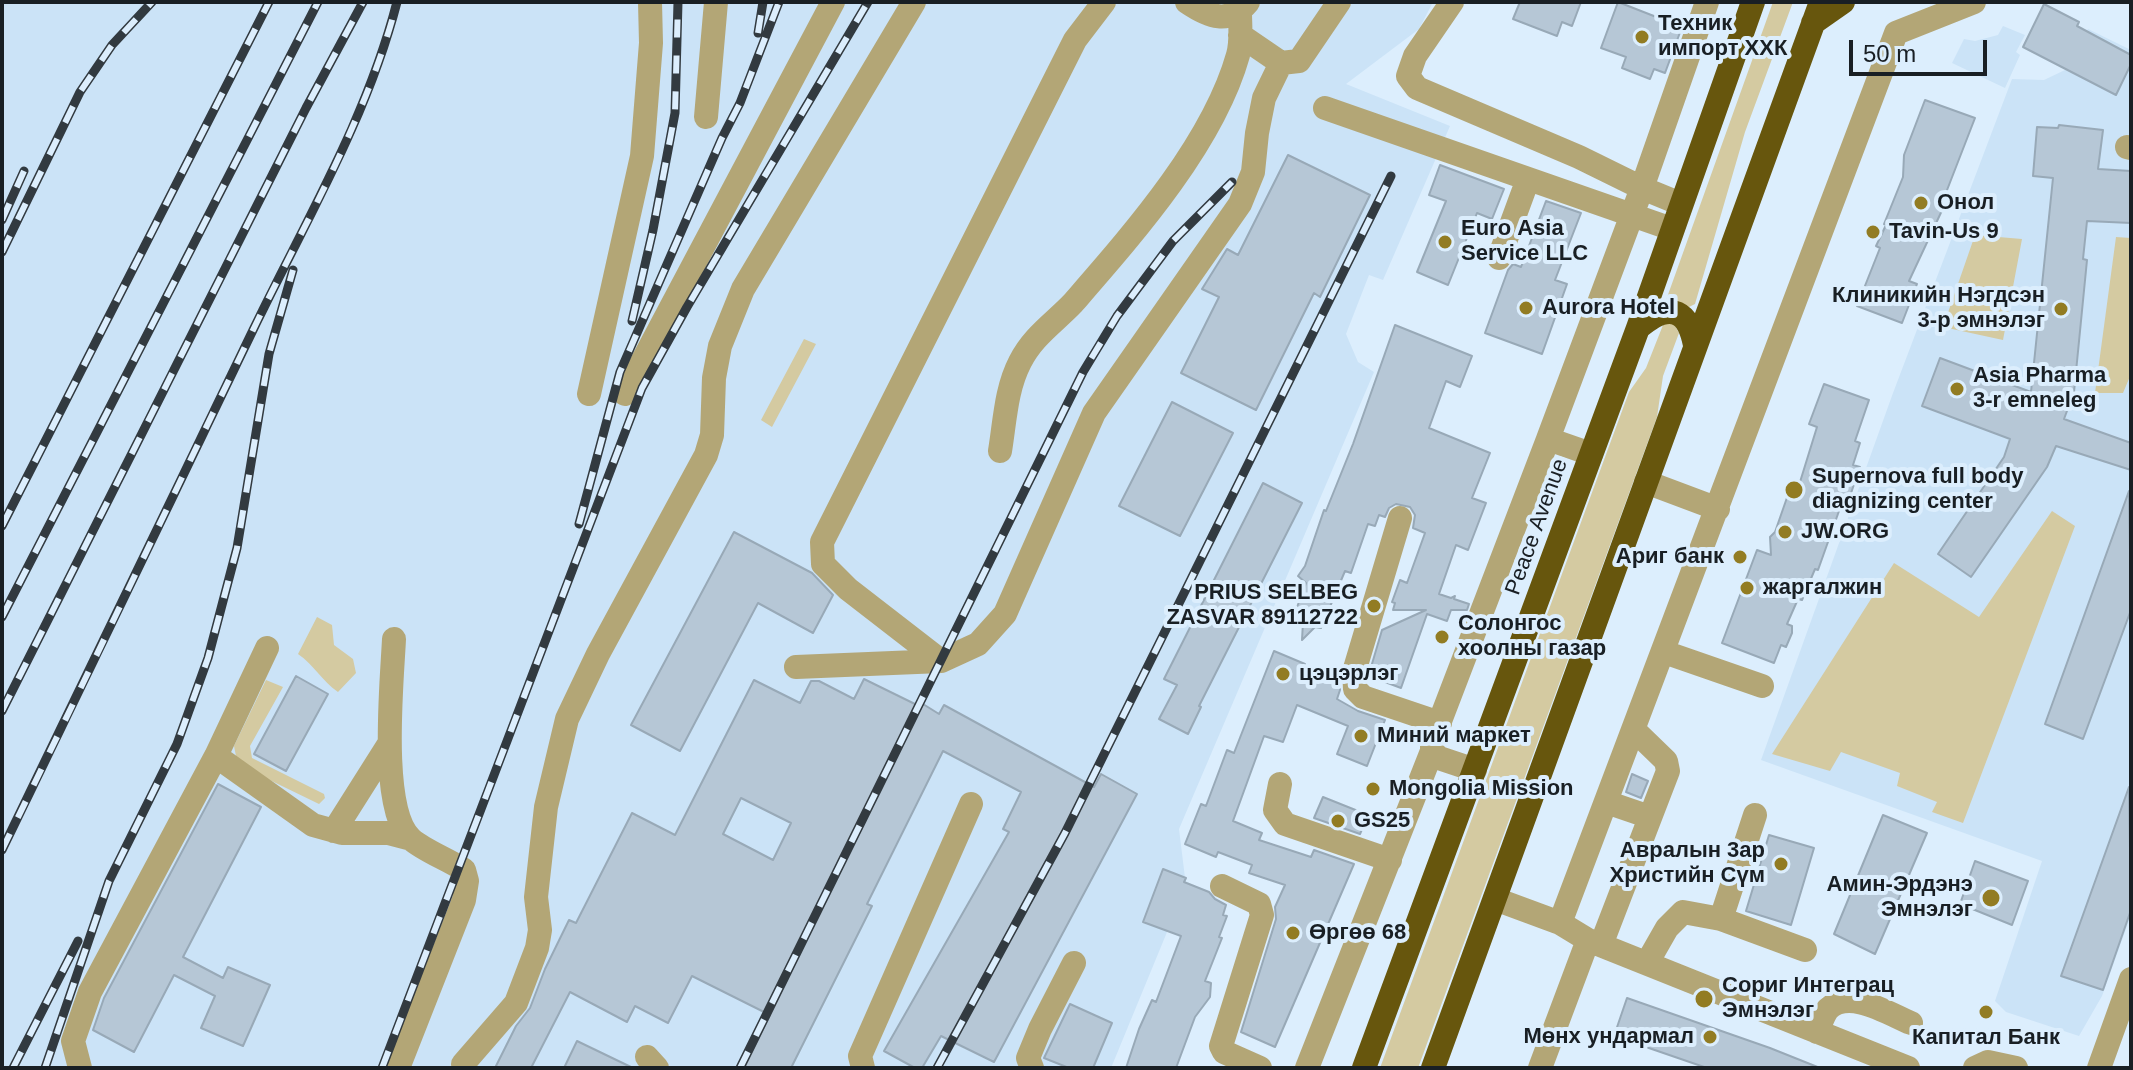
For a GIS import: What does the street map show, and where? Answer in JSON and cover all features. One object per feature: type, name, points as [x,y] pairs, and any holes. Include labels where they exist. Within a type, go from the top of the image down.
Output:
[{"type":"highway","name":"Peace Avenue","points":[[1364,1068],[1638,328],[1753,2]]},
{"type":"highway","points":[[1433,1068],[1817,13],[1843,2]]},
{"type":"highway","points":[[1638,328],[1658,313],[1674,312],[1682,315],[1689,324],[1695,345]]},
{"type":"street","points":[[589,394],[642,156],[651,43],[650,2]]},
{"type":"street","points":[[706,117],[716,2]]},
{"type":"street","points":[[625,394],[833,2]]},
{"type":"street","points":[[463,1064],[516,1003],[537,948],[540,930],[536,897],[546,807],[567,719],[598,654],[706,455],[712,435],[714,378],[720,346],[743,289],[914,2]]},
{"type":"street","points":[[941,661],[848,589],[823,564],[822,542],[1075,40],[1104,2]]},
{"type":"street","points":[[1187,2],[1214,16],[1243,17],[1281,63]]},
{"type":"street","points":[[1281,63],[1299,61],[1339,2]]},
{"type":"street","points":[[1452,2],[1415,56],[1408,76],[1417,88],[1681,204]]},
{"type":"street","points":[[1307,1068],[1432,751],[1432,742],[1642,188],[1707,2]]},
{"type":"street","points":[[1560,923],[1896,33],[1974,2]]},
{"type":"street","points":[[1000,451],[1009,388],[1020,361],[1035,336],[1070,305],[1185,167],[1224,91],[1239,53],[1243,17]]},
{"type":"street","points":[[796,667],[941,661],[978,644],[1005,614],[1094,413],[1240,204],[1253,172],[1264,98],[1281,63]]},
{"type":"street","points":[[1325,108],[1672,229]]},
{"type":"street","points":[[1499,258],[1528,179]]},
{"type":"street","points":[[1548,439],[1591,454]]},
{"type":"street","points":[[1646,482],[1718,509]]},
{"type":"street","points":[[1400,518],[1354,672],[1355,689],[1363,697],[1440,723]]},
{"type":"street","points":[[394,639],[389,744],[401,824],[411,839]]},
{"type":"street","points":[[80,1068],[73,1041],[90,992],[216,756],[267,648]]},
{"type":"street","points":[[1664,652],[1762,686]]},
{"type":"street","points":[[1540,1068],[1668,771],[1666,761],[1634,730]]},
{"type":"street","points":[[334,831],[389,744]]},
{"type":"street","points":[[1432,751],[1439,758],[1475,770]]},
{"type":"street","points":[[216,756],[313,825],[334,831],[388,833],[411,839],[464,870],[467,881],[464,900],[398,1068]]},
{"type":"street","points":[[1280,784],[1275,810],[1285,824],[1390,860]]},
{"type":"street","points":[[1606,802],[1650,817]]},
{"type":"street","points":[[863,1068],[860,1056],[971,804]]},
{"type":"street","points":[[1721,919],[1755,815]]},
{"type":"street","points":[[1222,886],[1259,904],[1262,915],[1221,1046],[1224,1052],[1260,1068]]},
{"type":"street","points":[[1495,899],[1560,923],[1594,942],[1908,1068]]},
{"type":"street","points":[[1647,963],[1667,928],[1683,912],[1721,919],[1805,950]]},
{"type":"street","points":[[1032,1068],[1028,1058],[1074,963]]},
{"type":"street","points":[[2099,1068],[2131,979]]},
{"type":"street","points":[[1817,1032],[1828,1010],[1839,1003],[1857,1001],[1911,1023]]},
{"type":"street","points":[[1975,1068],[1988,1062],[2016,1068]]},
{"type":"shaded area","points":[[2,2],[1433,2],[1419,29],[1346,84],[1450,126],[1383,280],[1369,275],[1346,334],[1358,362],[1374,372],[1179,829],[1186,886],[1111,1068],[2,1068]]},
{"type":"shaded area","points":[[1773,2],[1793,2],[1745,132],[1695,304],[1687,308],[1665,303]]},
{"type":"shaded area","points":[[2003,26],[2025,35],[2016,52],[2020,55],[2005,88],[1952,63],[1964,39],[1975,41],[1998,35]]},
{"type":"shaded area","points":[[2088,29],[2131,50],[2131,915],[2102,996],[2079,1036],[2006,1012],[1995,1001],[2042,861],[1761,760],[1893,393],[2012,79],[2044,80],[2065,70]]},
{"type":"shaded area","points":[[1975,235],[2022,239],[2003,340],[1943,327]]},
{"type":"shaded area","points":[[2116,237],[2131,238],[2131,374],[2123,393],[2095,393]]},
{"type":"shaded area","points":[[1673,322],[1679,333],[1663,376],[1657,417],[1418,1068],[1380,1068],[1629,392],[1646,368],[1663,325]]},
{"type":"shaded area","points":[[804,339],[816,344],[772,427],[761,420]]},
{"type":"shaded area","points":[[2052,511],[2075,526],[1963,823],[1932,812],[1937,802],[1897,786],[1900,773],[1841,752],[1830,771],[1772,754],[1894,563],[1979,617]]},
{"type":"shaded area","points":[[317,617],[332,625],[334,645],[353,659],[356,673],[338,692],[298,654]]},
{"type":"shaded area","points":[[266,680],[283,687],[250,746],[252,758],[324,794],[325,798],[319,804],[247,769],[237,761],[234,746]]},
{"type":"building","points":[[1520,2],[1581,2],[1572,26],[1562,22],[1557,36],[1513,19]]},
{"type":"building","name":"Техник импорт ХХК","points":[[1618,2],[1682,27],[1665,73],[1654,69],[1650,79],[1622,68],[1626,57],[1601,48]]},
{"type":"building","points":[[2044,4],[2131,55],[2131,64],[2116,95],[2023,47]]},
{"type":"building","points":[[1925,100],[1975,118],[1942,203],[1945,204],[1909,281],[1917,284],[1902,323],[1857,306],[1880,248],[1876,246],[1903,177],[1904,155]]},
{"type":"building","name":"Клиникийн Нэгдсэн 3-р эмнэлэг","points":[[2059,125],[2103,130],[2098,169],[2131,171],[2131,223],[2087,221],[2083,259],[2087,260],[2074,392],[2064,419],[2131,443],[2131,470],[2056,446],[2047,467],[1971,577],[1938,554],[2004,457],[2010,439],[1922,406],[1940,358],[2031,392],[2053,178],[2033,176],[2037,127],[2058,128]]},
{"type":"building","points":[[1288,155],[1370,195],[1320,297],[1314,293],[1256,410],[1181,373],[1219,297],[1202,289],[1227,249],[1238,255]]},
{"type":"building","points":[[1440,165],[1504,189],[1492,219],[1477,213],[1448,285],[1417,272],[1446,201],[1429,195]]},
{"type":"building","name":"Aurora Hotel","points":[[1546,201],[1581,213],[1555,280],[1567,284],[1542,354],[1485,333],[1508,270],[1513,264],[1521,267]]},
{"type":"building","points":[[1395,325],[1472,356],[1460,387],[1446,381],[1429,428],[1490,453],[1472,498],[1486,503],[1468,550],[1456,545],[1439,594],[1451,598],[1455,596],[1454,599],[1469,604],[1467,610],[1451,610],[1447,621],[1427,614],[1401,688],[1369,674],[1382,630],[1426,610],[1393,610],[1395,603],[1392,602],[1400,580],[1407,583],[1425,533],[1413,528],[1415,515],[1410,507],[1396,504],[1389,508],[1385,517],[1379,515],[1375,526],[1368,524],[1351,573],[1345,571],[1321,628],[1315,627],[1302,640],[1303,622],[1293,618],[1306,583],[1298,576],[1305,566],[1324,510],[1353,444]]},
{"type":"building","points":[[1824,384],[1869,400],[1855,441],[1860,443],[1853,465],[1860,467],[1849,499],[1844,497],[1818,570],[1815,569],[1802,600],[1798,599],[1787,624],[1792,626],[1792,633],[1786,647],[1781,645],[1774,663],[1722,643],[1757,550],[1771,555],[1770,537],[1775,532],[1790,489],[1800,482],[1817,427],[1809,424]]},
{"type":"building","points":[[1172,402],[1233,433],[1180,536],[1119,506]]},
{"type":"building","points":[[1263,483],[1302,503],[1199,706],[1188,734],[1159,719],[1177,685],[1164,679]]},
{"type":"building","points":[[2129,491],[2131,610],[2083,739],[2045,724]]},
{"type":"building","points":[[734,532],[812,573],[833,595],[813,633],[758,603],[680,751],[631,725]]},
{"type":"building","points":[[1274,651],[1305,664],[1304,668],[1340,682],[1337,699],[1358,711],[1385,720],[1367,766],[1337,754],[1348,726],[1297,705],[1283,742],[1264,736],[1233,821],[1262,833],[1259,840],[1311,857],[1314,850],[1354,864],[1275,1047],[1241,1032],[1276,919],[1275,907],[1285,885],[1249,873],[1252,865],[1218,852],[1216,857],[1185,844],[1201,804],[1206,806],[1227,750],[1234,753]]},
{"type":"building","points":[[296,676],[328,694],[286,771],[254,754]]},
{"type":"building","points":[[864,679],[939,714],[944,705],[1094,787],[1101,774],[1137,794],[994,1062],[941,1036],[922,1068],[915,1068],[884,1051],[1009,832],[1003,829],[1021,792],[943,751],[867,904],[872,906],[791,1068],[744,1068],[770,1015],[692,976],[668,1023],[635,1006],[627,1022],[570,992],[531,1068],[495,1068],[516,1026],[530,1008],[569,920],[576,923],[632,813],[675,835],[754,680],[800,703],[811,681],[819,681],[854,699]],"holes":[[[741,798],[791,823],[773,860],[723,834]]]},
{"type":"building","points":[[1632,774],[1648,781],[1641,798],[1626,792]]},
{"type":"building","points":[[218,784],[261,807],[183,957],[223,978],[228,967],[270,985],[243,1046],[201,1028],[215,996],[174,975],[134,1052],[93,1030],[104,998]]},
{"type":"building","points":[[2129,787],[2131,910],[2103,990],[2061,976]]},
{"type":"building","points":[[1323,797],[1368,815],[1360,834],[1314,818]]},
{"type":"building","points":[[1883,815],[1927,833],[1875,954],[1834,934]]},
{"type":"building","points":[[1769,835],[1814,848],[1791,925],[1746,911]]},
{"type":"building","name":"Амин-Эрдэнэ Эмнэлэг","points":[[1975,861],[2028,881],[2012,925],[1960,904]]},
{"type":"building","points":[[1163,869],[1209,892],[1226,905],[1223,915],[1227,916],[1205,981],[1211,983],[1210,997],[1195,1017],[1176,1068],[1126,1068],[1139,1029],[1152,1000],[1156,1002],[1181,936],[1143,922]]},
{"type":"building","points":[[1627,998],[1820,1068],[1707,1068],[1614,1036]]},
{"type":"building","points":[[1070,1004],[1112,1023],[1093,1068],[1069,1068],[1044,1058]]},
{"type":"building","points":[[577,1041],[633,1068],[564,1068]]},
{"type":"railway","points":[[2,252],[80,92],[112,45],[152,2]]},
{"type":"railway","points":[[2,526],[269,2]]},
{"type":"railway","points":[[2,617],[318,2]]},
{"type":"railway","points":[[2,711],[306,108],[363,2]]},
{"type":"railway","points":[[2,850],[334,168],[369,87],[397,2]]},
{"type":"railway","points":[[632,321],[675,113],[678,2]]},
{"type":"railway","points":[[758,33],[763,2]]},
{"type":"railway","points":[[579,524],[620,372],[740,103],[779,2]]},
{"type":"railway","points":[[382,1068],[642,388],[868,2]]},
{"type":"railway","points":[[2,220],[24,171]]},
{"type":"railway","points":[[937,1068],[1065,833],[1391,176]]},
{"type":"railway","points":[[740,1068],[1083,372],[1117,316],[1173,241],[1232,182]]},
{"type":"railway","points":[[45,1068],[109,881],[177,744],[208,658],[237,548],[269,354],[293,270]]},
{"type":"railway","points":[[13,1068],[78,941]]},
{"type":"place","name":"Техник импорт ХХК","points":[[1642,37]]},
{"type":"place","name":"Онол","points":[[1921,203]]},
{"type":"place","name":"Tavin-Us 9","points":[[1873,232]]},
{"type":"place","name":"Euro Asia Service LLC","points":[[1445,242]]},
{"type":"place","name":"Aurora Hotel","points":[[1526,308]]},
{"type":"place","name":"Клиникийн Нэгдсэн 3-р эмнэлэг","points":[[2061,309]]},
{"type":"place","name":"Asia Pharma 3-r emneleg","points":[[1957,389]]},
{"type":"place","name":"Supernova full body diagnizing center","points":[[1794,490]]},
{"type":"place","name":"JW.ORG","points":[[1785,532]]},
{"type":"place","name":"Ариг банк","points":[[1740,557]]},
{"type":"place","name":"жаргалжин","points":[[1747,588]]},
{"type":"place","name":"PRIUS SELBEG ZASVAR 89112722","points":[[1374,606]]},
{"type":"place","name":"Солонгос хоолны газар","points":[[1442,637]]},
{"type":"place","name":"цэцэрлэг","points":[[1283,674]]},
{"type":"place","name":"Миний маркет","points":[[1361,736]]},
{"type":"place","name":"Mongolia Mission","points":[[1373,789]]},
{"type":"place","name":"GS25","points":[[1338,821]]},
{"type":"place","name":"Авралын 3ар Христийн Сүм","points":[[1781,864]]},
{"type":"place","name":"Амин-Эрдэнэ Эмнэлэг","points":[[1991,898]]},
{"type":"place","name":"Өргөө 68","points":[[1293,933]]},
{"type":"place","name":"Сориг Интеграц Эмнэлэг","points":[[1704,999]]},
{"type":"place","name":"Капитал Банк","points":[[1986,1012]]},
{"type":"place","name":"Мөнх ундармал","points":[[1710,1037]]}]
